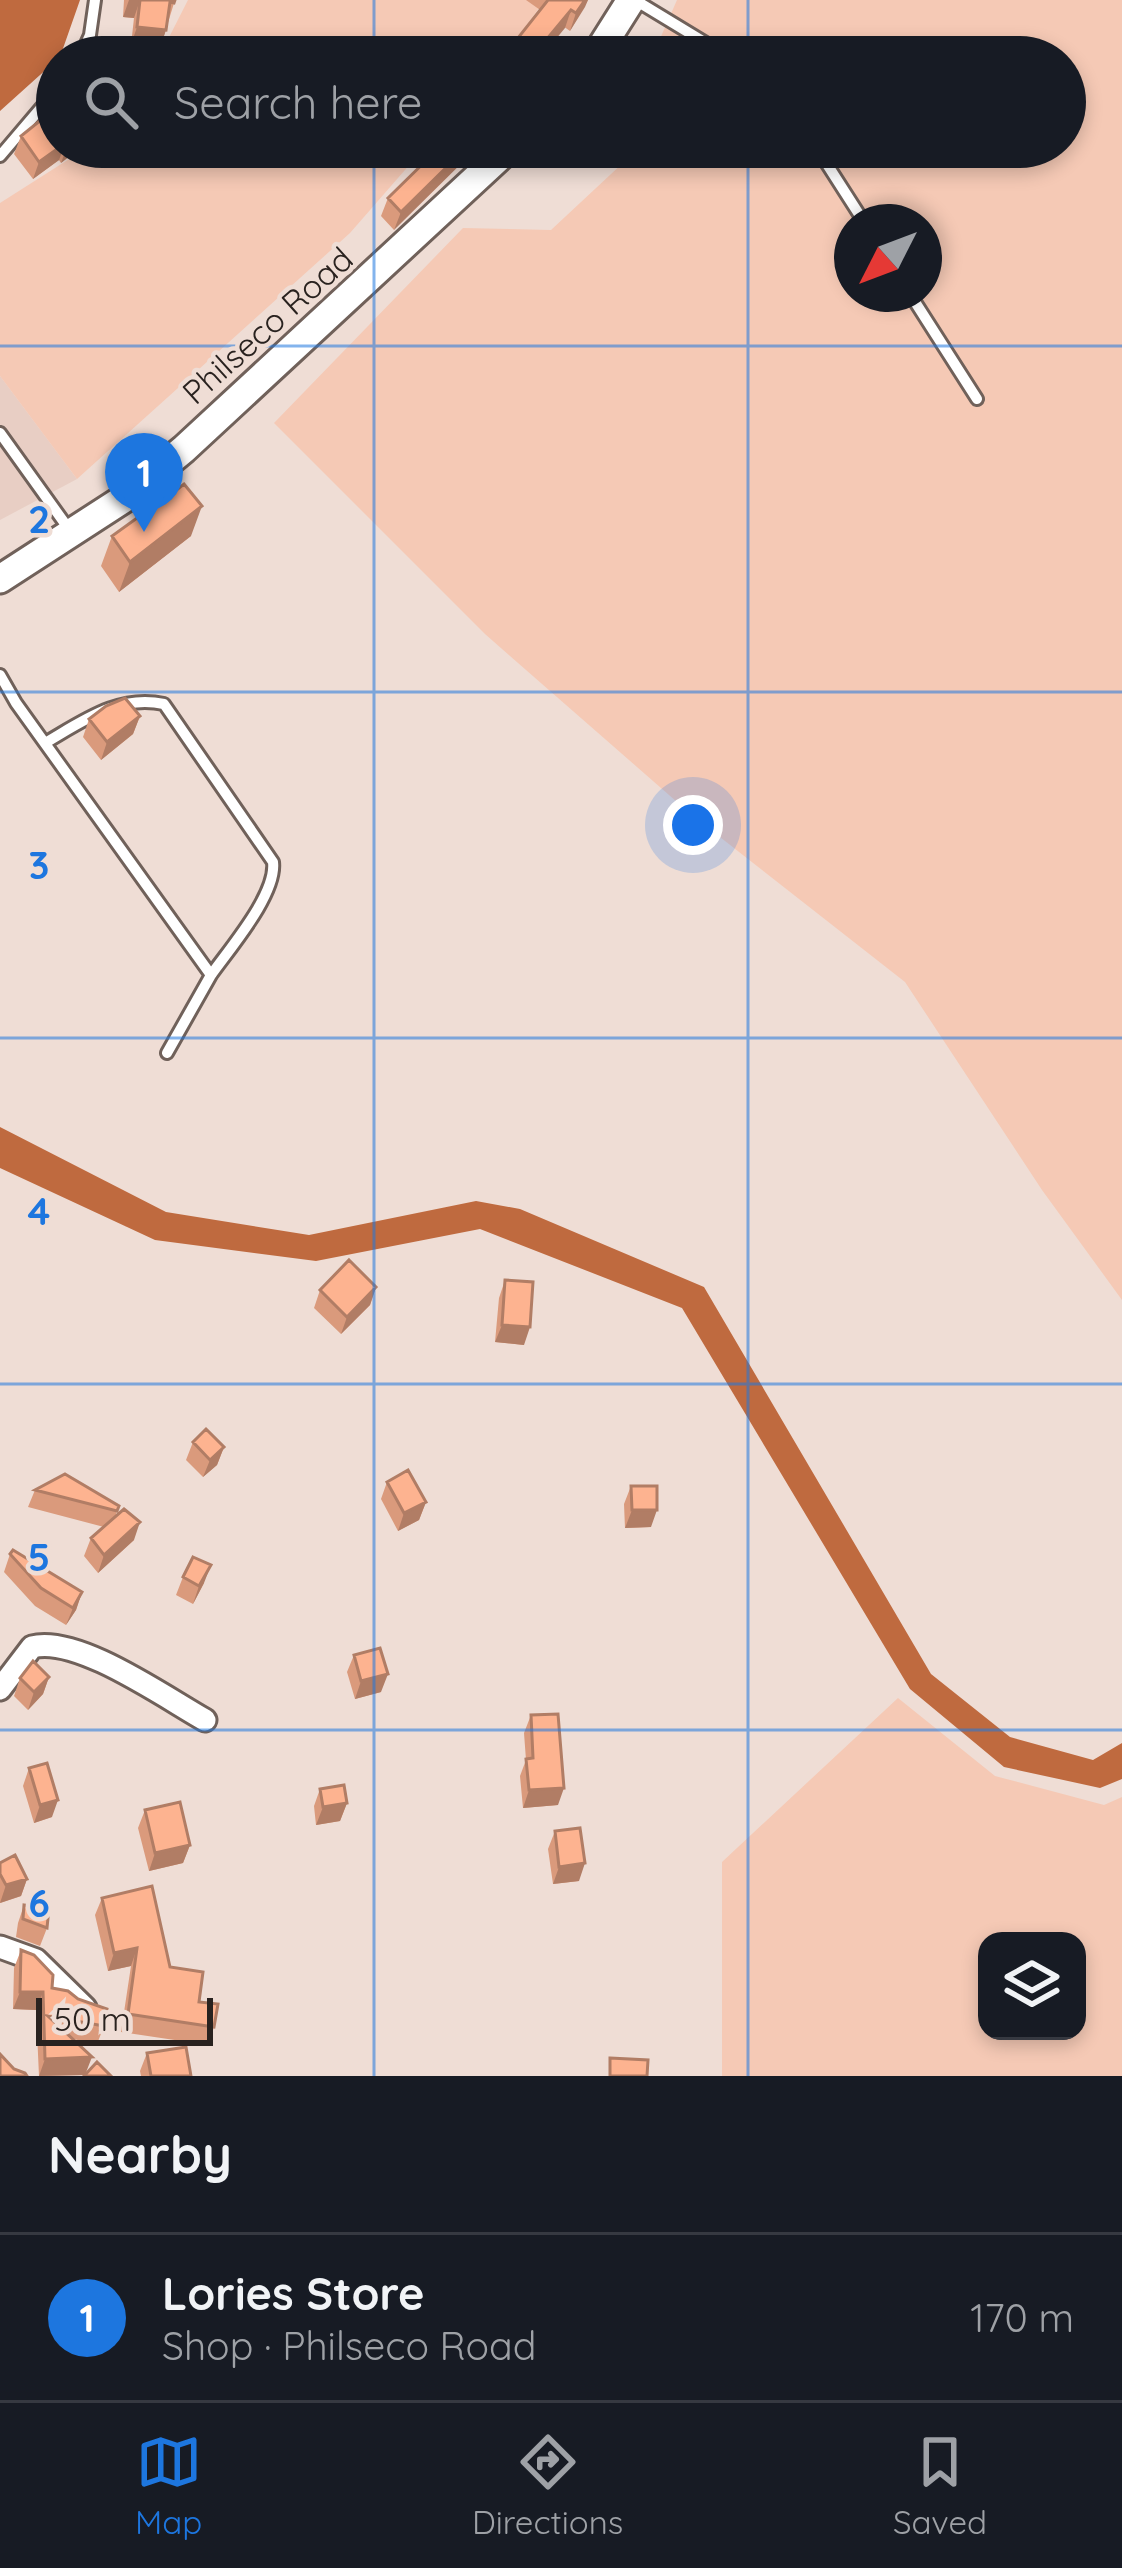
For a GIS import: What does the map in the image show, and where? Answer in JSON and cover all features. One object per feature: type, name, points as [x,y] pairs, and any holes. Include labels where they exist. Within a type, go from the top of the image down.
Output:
[{"type":"street","points":[[609,36],[633,0]]},
{"type":"street","name":"Philseco Road","points":[[4,568],[73,534],[125,498],[202,434],[487,168]]},
{"type":"street","points":[[0,1689],[32,1647],[58,1644],[206,1720]]},
{"type":"street","points":[[0,1947],[36,1960],[77,2002],[105,2013]]},
{"type":"lane","points":[[89,36],[95,0]]},
{"type":"lane","points":[[633,0],[694,36]]},
{"type":"lane","points":[[0,156],[36,114]]},
{"type":"lane","points":[[829,168],[852,204]]},
{"type":"lane","points":[[921,312],[977,399]]},
{"type":"lane","points":[[0,433],[73,534]]},
{"type":"lane","points":[[0,675],[211,975]]},
{"type":"lane","points":[[45,743],[119,704],[142,699],[164,704],[273,862],[275,875],[267,893],[211,975],[167,1053]]},
{"type":"shaded area","points":[[0,0],[80,0],[67,36],[36,36],[36,79],[0,111]]},
{"type":"shaded area","points":[[188,0],[545,0],[518,36],[170,36]]},
{"type":"shaded area","points":[[677,0],[1122,0],[1122,1300],[1042,1190],[905,982],[693,816],[485,634],[274,423],[463,228],[551,230],[617,168],[1086,168],[1086,36],[661,36]]},
{"type":"shaded area","points":[[55,168],[407,168],[350,233],[77,479],[0,376],[0,203]]},
{"type":"shaded area","points":[[0,376],[77,479],[0,520]]},
{"type":"shaded area","points":[[0,1127],[166,1212],[309,1235],[476,1201],[520,1209],[704,1287],[931,1674],[1010,1737],[1093,1760],[1122,1743],[1122,1779],[1100,1788],[1004,1767],[910,1689],[682,1308],[480,1229],[316,1261],[155,1240],[0,1168]]},
{"type":"shaded area","points":[[898,1698],[995,1776],[1104,1805],[1122,1797],[1122,2076],[722,2076],[722,1862]]},
{"type":"building","points":[[140,0],[175,0],[170,2],[166,30],[137,27]]},
{"type":"building","points":[[548,0],[585,0],[549,36],[520,36]]},
{"type":"building","points":[[36,124],[36,158],[21,136]]},
{"type":"building","points":[[419,168],[446,168],[401,212],[388,198]]},
{"type":"building","points":[[184,484],[202,506],[130,562],[112,536],[144,513],[141,507],[162,494],[165,499]]},
{"type":"building","points":[[125,698],[140,716],[107,742],[89,719]]},
{"type":"building","points":[[349,1260],[376,1287],[347,1317],[320,1290]]},
{"type":"building","points":[[505,1280],[533,1282],[530,1327],[502,1325]]},
{"type":"building","points":[[206,1429],[224,1447],[210,1460],[193,1442]]},
{"type":"building","points":[[408,1470],[426,1502],[404,1513],[387,1482]]},
{"type":"building","points":[[65,1474],[119,1506],[117,1511],[35,1490]]},
{"type":"building","points":[[631,1486],[657,1486],[657,1510],[632,1510]]},
{"type":"building","points":[[124,1509],[140,1522],[104,1555],[91,1538]]},
{"type":"building","points":[[13,1550],[82,1592],[73,1608],[41,1588],[10,1554]]},
{"type":"building","points":[[193,1557],[211,1565],[199,1586],[183,1577]]},
{"type":"building","points":[[380,1648],[388,1674],[361,1681],[354,1655]]},
{"type":"building","points":[[33,1661],[49,1677],[34,1692],[20,1678]]},
{"type":"building","points":[[558,1714],[564,1788],[529,1790],[526,1759],[533,1758],[531,1715]]},
{"type":"building","points":[[47,1763],[58,1800],[40,1805],[29,1768]]},
{"type":"building","points":[[344,1785],[347,1803],[323,1807],[320,1789]]},
{"type":"building","points":[[180,1802],[190,1845],[155,1853],[145,1810]]},
{"type":"building","points":[[580,1828],[585,1863],[559,1867],[555,1831]]},
{"type":"building","points":[[15,1855],[27,1879],[6,1885],[0,1863]]},
{"type":"building","points":[[152,1886],[170,1967],[203,1972],[199,2002],[218,2004],[214,2027],[128,2014],[137,1948],[114,1953],[102,1898]]},
{"type":"building","points":[[24,1905],[49,1908],[47,1928],[23,1919]]},
{"type":"building","points":[[21,1950],[34,1955],[53,1975],[52,1988],[107,2009],[104,2026],[48,2016],[92,2057],[45,2059],[43,1992],[20,1992]]},
{"type":"building","points":[[186,2047],[191,2076],[151,2076],[147,2053]]},
{"type":"building","points":[[0,2054],[14,2069],[27,2076],[0,2076]]},
{"type":"building","points":[[610,2058],[648,2060],[647,2076],[610,2076]]},
{"type":"building","points":[[97,2062],[111,2076],[84,2076]]},
{"type":"place","name":"Lories Store","points":[[144,532]]}]
